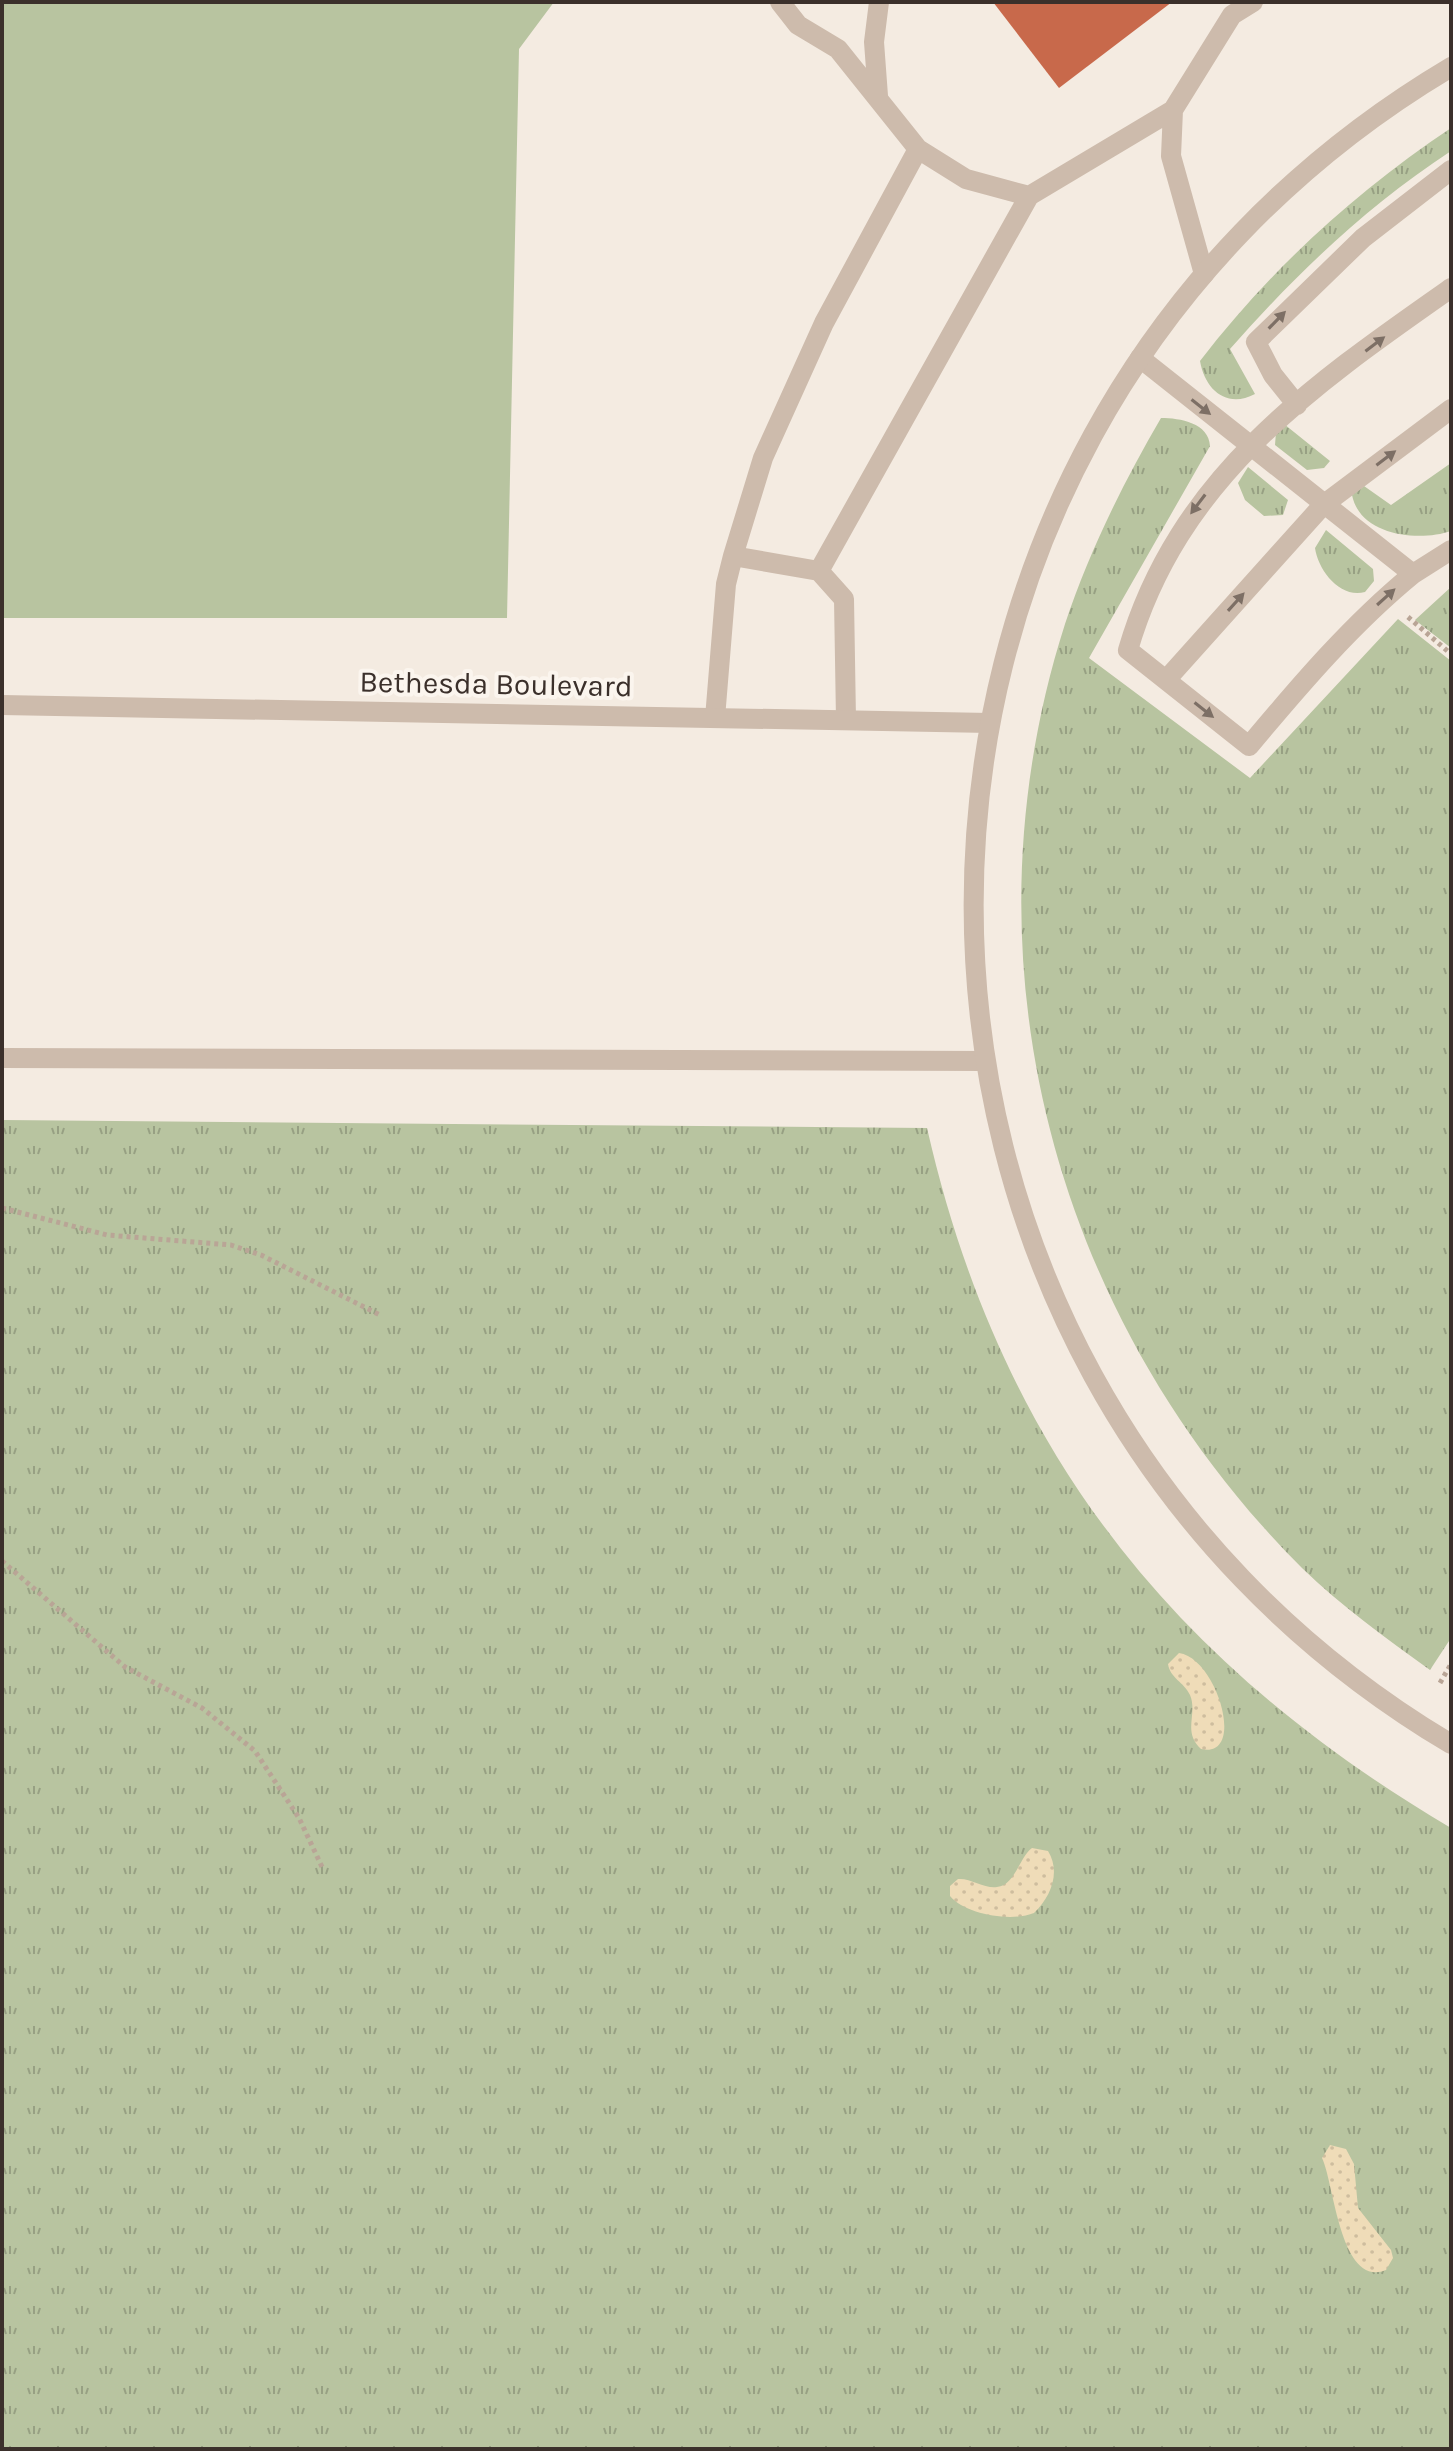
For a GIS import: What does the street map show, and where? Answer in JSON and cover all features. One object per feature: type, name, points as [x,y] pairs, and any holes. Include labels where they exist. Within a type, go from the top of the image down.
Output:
[{"type":"street","points":[[780,2],[798,25],[838,49],[918,149],[966,179],[1029,196]]},
{"type":"street","points":[[878,96],[874,42],[879,2]]},
{"type":"street","points":[[819,571],[1029,196],[1173,110],[1232,15],[1253,2]]},
{"type":"street","points":[[1451,67],[1374,117],[1328,152],[1244,231],[1204,274],[1140,358],[1092,438],[1046,533],[1015,621],[990,723],[976,818],[973,881],[974,960],[985,1061],[1013,1184],[1033,1244],[1084,1360],[1150,1467],[1219,1554],[1274,1610],[1370,1691],[1451,1744]]},
{"type":"street","points":[[1173,110],[1171,156],[1204,274]]},
{"type":"street","points":[[715,718],[726,584],[763,458],[818,336],[918,149]]},
{"type":"street","points":[[1297,405],[1273,375],[1256,342],[1363,238],[1451,170]]},
{"type":"street","points":[[1451,288],[1249,445],[1188,517],[1165,555],[1128,650],[1249,746],[1328,655],[1383,598],[1451,550]]},
{"type":"street","points":[[1140,358],[1413,574]]},
{"type":"street","points":[[1166,680],[1323,505],[1451,409]]},
{"type":"street","points":[[733,556],[819,571],[844,599],[846,720]]},
{"type":"street","name":"Bethesda Boulevard","points":[[2,705],[990,723]]},
{"type":"street","points":[[2,1058],[985,1061]]},
{"type":"path","points":[[1413,611],[1407,618],[1451,654]]},
{"type":"path","points":[[2,1208],[107,1235],[231,1245],[261,1255],[382,1316]]},
{"type":"path","points":[[2,1561],[125,1667],[202,1708],[255,1751],[299,1818],[323,1869]]},
{"type":"path","points":[[1440,1683],[1451,1664]]},
{"type":"green space","points":[[2,2],[554,2],[519,49],[507,618],[2,618]]},
{"type":"green space","points":[[1451,128],[1451,151],[1390,195],[1334,242],[1230,349],[1255,394],[1245,398],[1227,398],[1212,388],[1200,361],[1256,295],[1348,206]]},
{"type":"green space","points":[[1161,418],[1177,419],[1199,427],[1205,432],[1210,446],[1089,658],[1250,778],[1398,619],[1451,661],[1451,1638],[1430,1670],[1364,1621],[1302,1568],[1216,1470],[1145,1363],[1090,1249],[1050,1129],[1027,1005],[1022,879],[1034,751],[1074,597],[1108,518]]},
{"type":"green space","points":[[1284,424],[1330,461],[1324,468],[1307,470],[1275,445],[1276,432]]},
{"type":"green space","points":[[1451,463],[1451,531],[1423,536],[1392,532],[1378,527],[1357,509],[1352,495],[1364,486],[1391,505]]},
{"type":"green space","points":[[1248,467],[1288,500],[1283,515],[1264,516],[1245,500],[1238,483]]},
{"type":"green space","points":[[1326,530],[1373,569],[1374,581],[1365,592],[1347,591],[1326,573],[1315,548]]},
{"type":"green space","points":[[1451,587],[1451,648],[1415,620]]},
{"type":"green space","points":[[2,1120],[927,1128],[959,1243],[1000,1349],[1051,1446],[1111,1536],[1181,1618],[1261,1694],[1351,1763],[1451,1828],[1451,2449],[2,2449]]},
{"type":"sand","points":[[1179,1653],[1193,1659],[1215,1688],[1224,1724],[1222,1739],[1215,1748],[1201,1749],[1192,1736],[1190,1695],[1171,1673],[1168,1664]]},
{"type":"sand","points":[[1032,1848],[1048,1851],[1054,1867],[1049,1892],[1034,1913],[1014,1917],[990,1915],[967,1908],[950,1896],[950,1886],[958,1879],[992,1887],[1003,1885]]},
{"type":"sand","points":[[1330,2145],[1346,2149],[1354,2164],[1358,2208],[1391,2250],[1393,2258],[1386,2270],[1371,2272],[1358,2264],[1349,2249],[1322,2158]]},
{"type":"building","points":[[993,2],[1172,2],[1059,88]]}]
